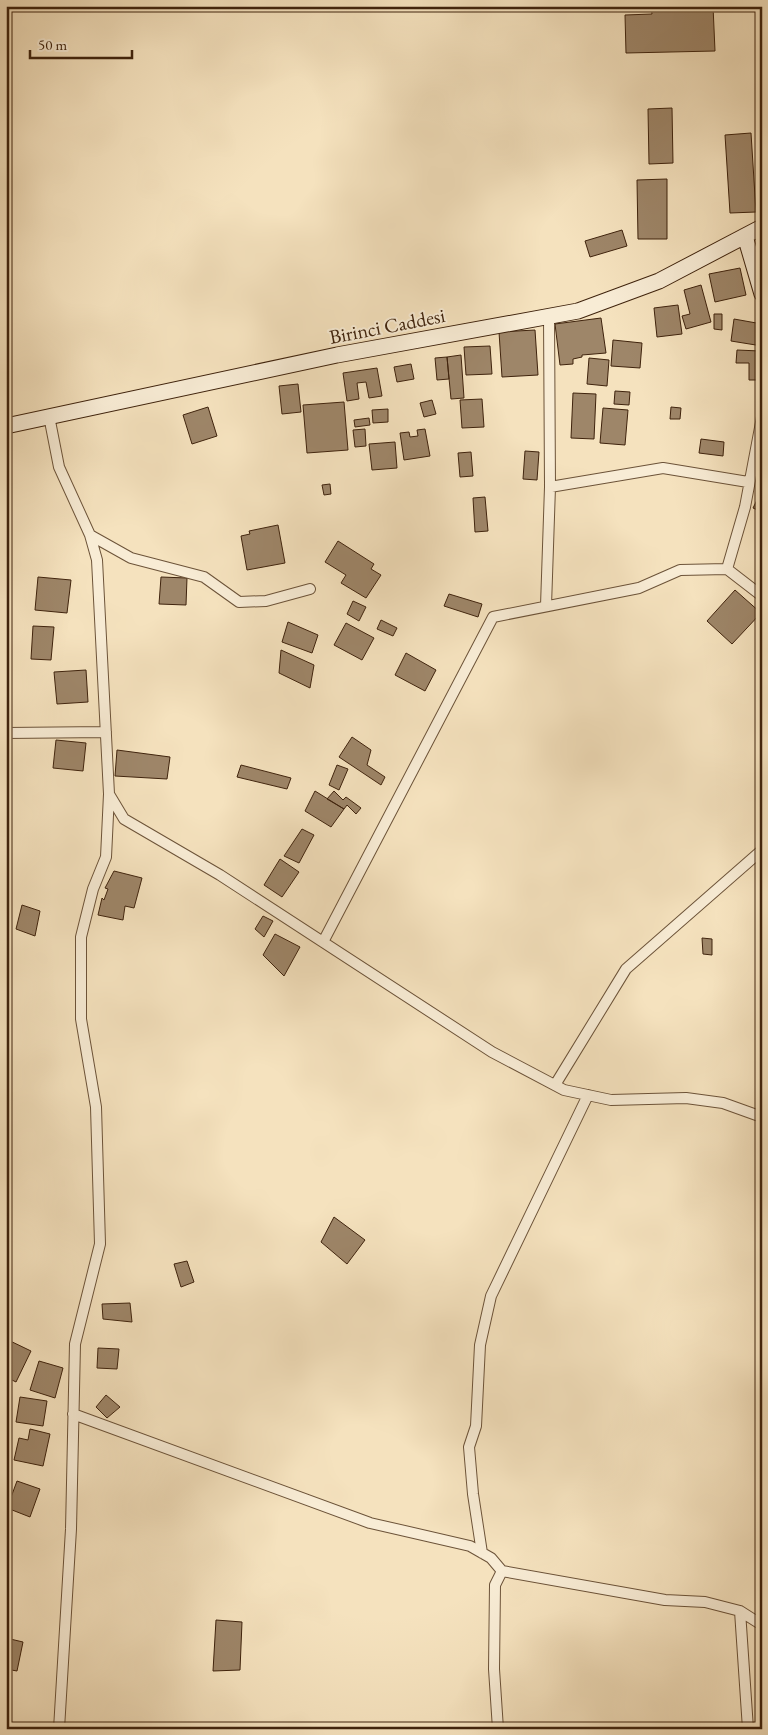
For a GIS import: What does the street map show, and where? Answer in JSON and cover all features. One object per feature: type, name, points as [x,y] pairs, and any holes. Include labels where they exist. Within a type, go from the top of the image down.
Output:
[{"type":"street","name":"Birinci Caddesi","points":[[6,426],[337,355],[578,311],[659,281],[762,227]]},
{"type":"street","points":[[745,236],[762,294]]},
{"type":"street","points":[[546,606],[550,487],[549,316]]},
{"type":"street","points":[[49,416],[58,467],[90,534],[97,560],[110,794],[106,857],[93,888],[81,937],[81,1020],[96,1107],[100,1244],[75,1344],[71,1529],[59,1729]]},
{"type":"street","points":[[727,568],[745,508],[748,482],[762,417]]},
{"type":"street","points":[[550,487],[663,468],[748,482]]},
{"type":"street","points":[[90,534],[131,558],[204,578],[239,602],[266,601],[310,588]]},
{"type":"street","points":[[323,942],[493,617],[639,588],[680,570],[727,568],[762,596]]},
{"type":"street","points":[[6,734],[106,732]]},
{"type":"street","points":[[110,794],[124,819],[220,875],[492,1052],[555,1085],[611,1100],[686,1098],[723,1103],[762,1117]]},
{"type":"street","points":[[555,1085],[626,969],[762,850]]},
{"type":"street","points":[[482,1553],[473,1494],[470,1446],[476,1426],[480,1345],[491,1296],[588,1095]]},
{"type":"street","points":[[73,1414],[370,1523],[470,1546],[491,1558],[502,1571],[665,1600],[705,1602],[740,1611],[762,1625]]},
{"type":"street","points":[[498,1729],[494,1669],[495,1585],[502,1571]]},
{"type":"street","points":[[740,1611],[748,1729]]},
{"type":"building","points":[[651,6],[713,6],[715,51],[626,53],[625,15],[652,14]]},
{"type":"building","points":[[672,108],[673,163],[649,164],[648,109]]},
{"type":"building","points":[[751,133],[756,212],[730,213],[725,135]]},
{"type":"building","points":[[667,179],[667,239],[638,239],[637,180]]},
{"type":"building","points":[[622,230],[627,246],[590,257],[585,241]]},
{"type":"building","points":[[740,268],[746,295],[715,302],[709,274]]},
{"type":"building","points":[[701,285],[711,322],[686,329],[682,316],[690,314],[684,290]]},
{"type":"building","points":[[678,305],[682,334],[657,337],[654,308]]},
{"type":"building","points":[[714,314],[722,314],[722,330],[714,329]]},
{"type":"building","points":[[601,318],[606,353],[582,355],[582,357],[573,359],[573,364],[560,365],[555,324]]},
{"type":"building","points":[[734,319],[762,324],[762,346],[731,341]]},
{"type":"building","points":[[535,330],[538,375],[502,377],[499,332]]},
{"type":"building","points":[[613,340],[642,343],[640,368],[611,366]]},
{"type":"building","points":[[490,346],[492,374],[466,375],[464,347]]},
{"type":"building","points":[[737,350],[760,351],[759,380],[749,380],[749,363],[736,363]]},
{"type":"building","points":[[461,355],[464,398],[451,399],[447,357]]},
{"type":"building","points":[[447,357],[449,379],[437,380],[435,358]]},
{"type":"building","points":[[589,358],[609,360],[607,386],[587,384]]},
{"type":"building","points":[[411,364],[414,379],[397,382],[394,367]]},
{"type":"building","points":[[377,368],[382,396],[369,398],[366,382],[357,383],[359,399],[347,401],[343,373]]},
{"type":"building","points":[[298,384],[301,412],[282,414],[279,386]]},
{"type":"building","points":[[615,391],[630,392],[629,405],[614,404]]},
{"type":"building","points":[[573,393],[596,394],[594,439],[571,438]]},
{"type":"building","points":[[482,399],[484,427],[462,428],[460,400]]},
{"type":"building","points":[[432,400],[436,414],[424,417],[420,403]]},
{"type":"building","points":[[344,402],[348,450],[307,453],[303,405]]},
{"type":"building","points":[[208,407],[217,436],[192,444],[183,415]]},
{"type":"building","points":[[671,407],[681,408],[680,419],[670,419]]},
{"type":"building","points":[[603,408],[628,410],[625,445],[600,443]]},
{"type":"building","points":[[388,409],[388,422],[373,423],[372,410]]},
{"type":"building","points":[[369,418],[370,425],[355,427],[354,420]]},
{"type":"building","points":[[365,429],[366,446],[355,447],[353,430]]},
{"type":"building","points":[[425,429],[430,456],[404,460],[400,433],[409,432],[410,437],[418,436],[417,430]]},
{"type":"building","points":[[701,439],[724,442],[723,456],[699,453]]},
{"type":"building","points":[[395,442],[397,468],[372,470],[369,444]]},
{"type":"building","points":[[525,451],[539,452],[537,480],[523,479]]},
{"type":"building","points":[[471,452],[473,476],[460,477],[458,453]]},
{"type":"building","points":[[330,484],[331,494],[324,495],[322,485]]},
{"type":"building","points":[[762,490],[762,512],[753,508]]},
{"type":"building","points":[[485,497],[488,531],[475,532],[473,498]]},
{"type":"building","points":[[278,525],[285,563],[247,570],[241,536],[250,534],[249,531]]},
{"type":"building","points":[[338,541],[374,564],[371,569],[381,575],[366,598],[341,583],[346,575],[325,562]]},
{"type":"building","points":[[38,577],[71,580],[67,613],[35,610]]},
{"type":"building","points":[[161,577],[187,578],[186,605],[159,604]]},
{"type":"building","points":[[735,590],[761,613],[732,644],[707,621]]},
{"type":"building","points":[[449,594],[482,604],[478,617],[444,606]]},
{"type":"building","points":[[353,601],[366,607],[359,621],[347,614]]},
{"type":"building","points":[[381,620],[397,628],[393,636],[377,629]]},
{"type":"building","points":[[288,622],[318,635],[312,653],[282,642]]},
{"type":"building","points":[[346,623],[374,638],[362,660],[334,645]]},
{"type":"building","points":[[33,626],[54,627],[51,660],[31,659]]},
{"type":"building","points":[[281,650],[314,665],[310,688],[279,673]]},
{"type":"building","points":[[406,653],[436,670],[425,691],[395,675]]},
{"type":"building","points":[[86,670],[88,702],[57,704],[54,672]]},
{"type":"building","points":[[352,737],[371,750],[367,765],[385,777],[381,785],[339,757]]},
{"type":"building","points":[[56,740],[86,743],[83,771],[53,768]]},
{"type":"building","points":[[117,750],[170,757],[167,779],[115,776]]},
{"type":"building","points":[[241,765],[291,778],[287,789],[237,777]]},
{"type":"building","points":[[337,765],[348,769],[339,790],[329,785]]},
{"type":"building","points":[[315,791],[344,809],[331,827],[305,811]]},
{"type":"building","points":[[334,791],[343,800],[346,797],[361,808],[356,814],[347,805],[344,809],[327,799]]},
{"type":"building","points":[[302,829],[314,835],[299,863],[284,856]]},
{"type":"building","points":[[280,859],[299,872],[282,897],[264,885]]},
{"type":"building","points":[[114,871],[142,878],[134,908],[125,906],[123,920],[98,915],[102,898],[104,900],[108,889],[105,888]]},
{"type":"building","points":[[22,905],[40,911],[35,936],[16,929]]},
{"type":"building","points":[[263,916],[273,921],[264,937],[255,929]]},
{"type":"building","points":[[275,934],[300,947],[284,976],[263,955]]},
{"type":"building","points":[[702,938],[712,939],[712,955],[703,954]]},
{"type":"building","points":[[334,1217],[365,1240],[347,1264],[321,1242]]},
{"type":"building","points":[[187,1261],[194,1282],[181,1287],[174,1264]]},
{"type":"building","points":[[130,1303],[132,1322],[103,1319],[102,1304]]},
{"type":"building","points":[[6,1339],[31,1351],[16,1382],[6,1377],[9,1362],[6,1360]]},
{"type":"building","points":[[98,1348],[119,1349],[117,1369],[97,1368]]},
{"type":"building","points":[[39,1361],[63,1368],[55,1398],[30,1390]]},
{"type":"building","points":[[106,1395],[120,1407],[107,1418],[96,1407]]},
{"type":"building","points":[[20,1397],[47,1401],[43,1426],[16,1422]]},
{"type":"building","points":[[30,1429],[50,1434],[43,1466],[14,1460],[19,1438],[28,1440]]},
{"type":"building","points":[[17,1481],[40,1489],[30,1517],[7,1508]]},
{"type":"building","points":[[216,1620],[242,1622],[240,1670],[213,1671]]},
{"type":"building","points":[[6,1638],[23,1642],[17,1671],[6,1669]]}]
